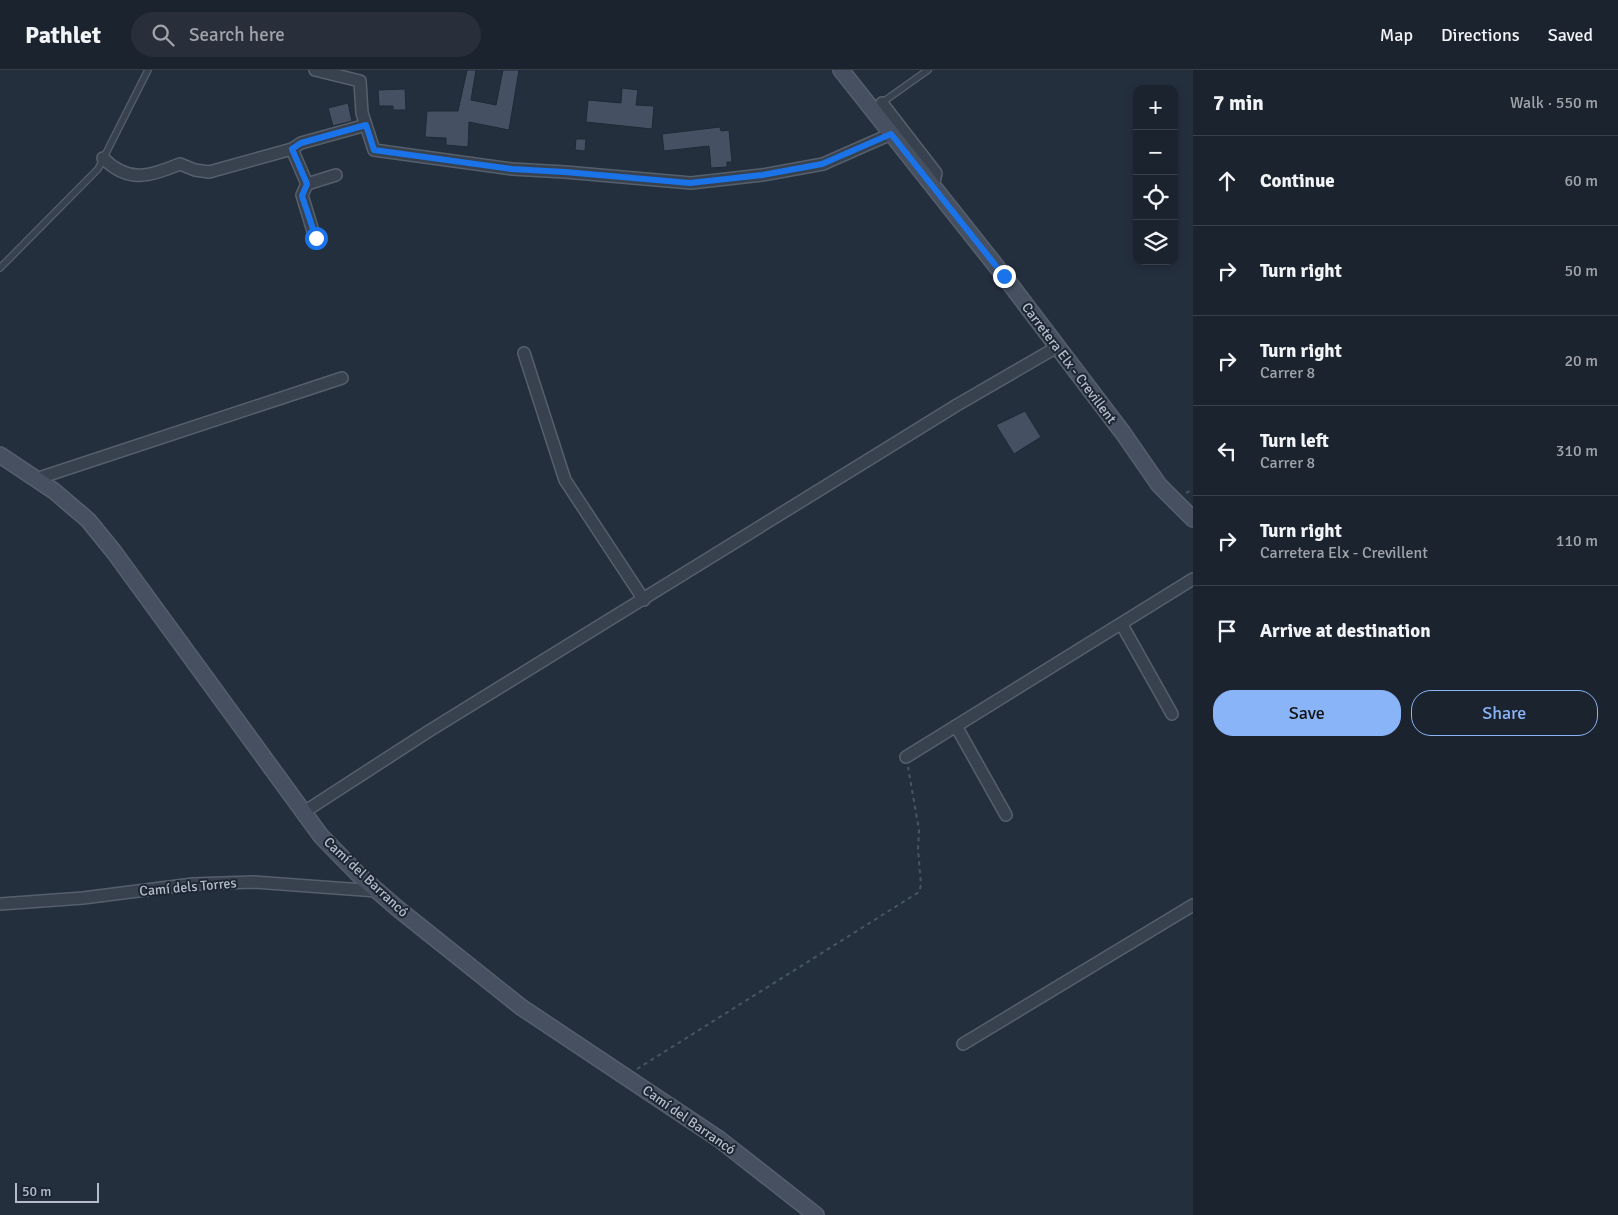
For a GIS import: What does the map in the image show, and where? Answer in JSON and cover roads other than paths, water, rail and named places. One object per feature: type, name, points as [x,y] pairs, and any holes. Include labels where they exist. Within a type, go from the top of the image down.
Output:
[{"type":"street","points":[[315,70],[360,81],[362,113],[374,150],[413,157],[512,169],[690,183],[762,175],[822,164],[891,134]]},
{"type":"street","name":"Carretera Elx - Crevillent","points":[[841,70],[877,106],[891,134],[1123,433],[1159,485],[1193,519]]},
{"type":"street","points":[[877,106],[936,172],[932,187]]},
{"type":"street","points":[[103,158],[114,170],[136,176],[159,172],[180,164],[195,170],[208,172],[292,149],[301,143],[366,125]]},
{"type":"street","points":[[292,149],[307,184],[302,196],[316,238]]},
{"type":"street","points":[[307,184],[336,175]]},
{"type":"street","points":[[304,812],[429,731],[957,405],[1057,347]]},
{"type":"street","points":[[524,353],[565,480],[644,600]]},
{"type":"street","points":[[36,479],[342,378]]},
{"type":"street","name":"Camí del Barrancó","points":[[0,455],[36,479],[88,520],[114,552],[321,836],[377,891],[521,1007],[719,1139],[816,1215]]},
{"type":"street","points":[[906,757],[1122,625],[1193,579]]},
{"type":"street","points":[[1122,625],[1172,714]]},
{"type":"street","points":[[956,726],[1006,815]]},
{"type":"street","name":"Camí dels Torres","points":[[0,904],[83,898],[193,884],[253,882],[377,891]]},
{"type":"street","points":[[963,1044],[1193,905]]},
{"type":"lane","points":[[0,268],[98,168],[148,70]]},
{"type":"lane","points":[[877,106],[928,70]]}]
